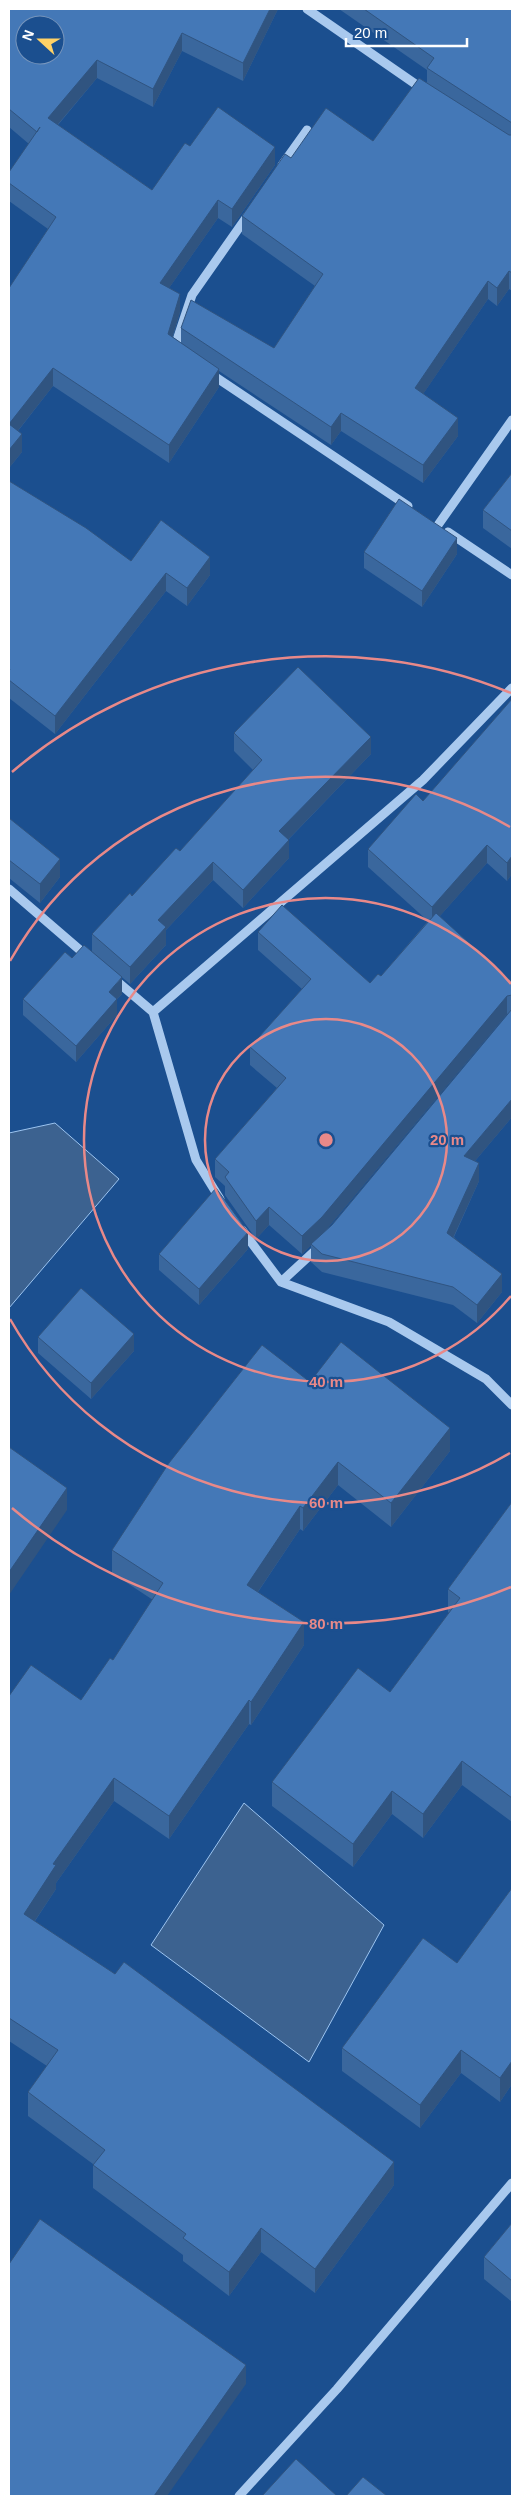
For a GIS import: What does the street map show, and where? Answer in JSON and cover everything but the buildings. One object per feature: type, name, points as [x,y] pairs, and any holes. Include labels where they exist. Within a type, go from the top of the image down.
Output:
[{"type":"street","points":[[307,9],[430,94]]},
{"type":"street","points":[[274,177],[307,130]]},
{"type":"street","points":[[182,355],[174,350],[192,295],[252,209]]},
{"type":"street","points":[[206,372],[413,509]]},
{"type":"street","points":[[438,526],[512,420]]},
{"type":"street","points":[[429,520],[512,575]]},
{"type":"street","points":[[153,1012],[423,780],[512,688]]},
{"type":"street","points":[[9,889],[92,960]]},
{"type":"street","points":[[108,973],[153,1012],[196,1160],[223,1205]]},
{"type":"street","points":[[234,1220],[281,1282],[389,1322],[486,1379],[512,1404]]},
{"type":"street","points":[[281,1282],[327,1239]]},
{"type":"street","points":[[239,2496],[337,2389],[512,2183]]},
{"type":"water","points":[[55,1123],[119,1179],[9,1308],[9,1133]]},
{"type":"water","points":[[244,1803],[384,1925],[309,2062],[151,1945]]}]
